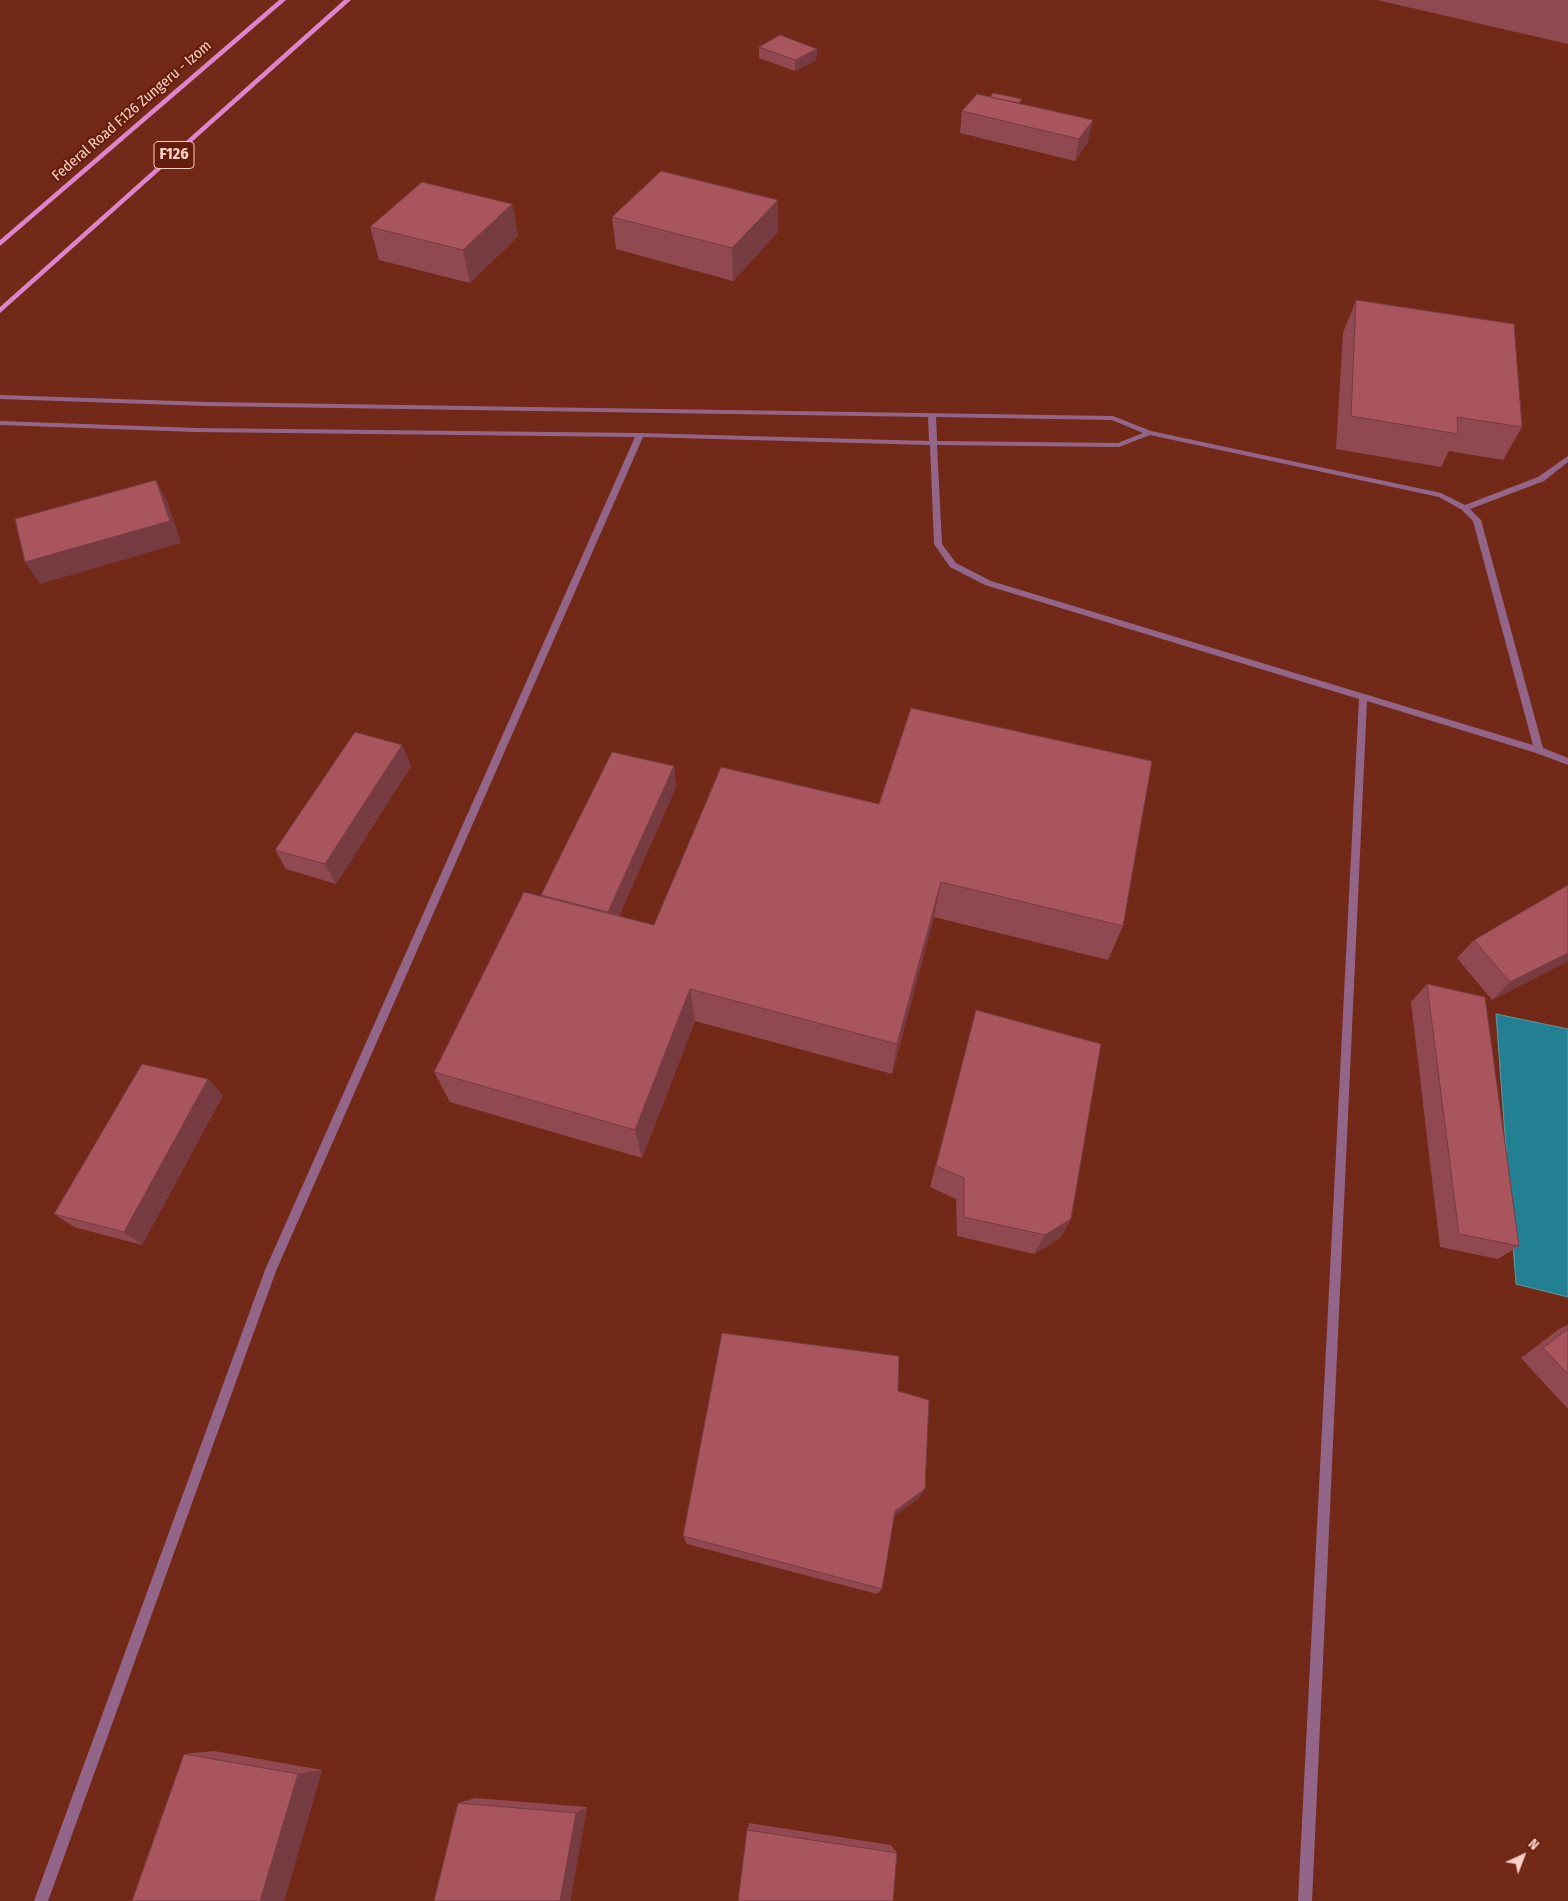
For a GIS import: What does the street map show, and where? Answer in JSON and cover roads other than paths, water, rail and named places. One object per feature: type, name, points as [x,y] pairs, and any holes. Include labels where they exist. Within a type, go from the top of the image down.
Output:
[{"type":"main road","name":"Federal Road F.126 Zungeru - Izom","points":[[0,244],[283,0]]},
{"type":"main road","name":"F126","points":[[0,310],[348,0]]},
{"type":"street","points":[[0,397],[207,404],[1113,418],[1149,433],[1441,495],[1465,508],[1477,520],[1539,750]]},
{"type":"street","points":[[932,416],[938,544],[953,565],[988,583],[1539,750],[1568,762]]},
{"type":"street","points":[[0,424],[196,430],[640,435],[934,443],[1119,445],[1149,433]]},
{"type":"street","points":[[40,1901],[271,1270],[640,435]]},
{"type":"street","points":[[1465,508],[1541,480],[1568,458]]},
{"type":"street","points":[[1305,1901],[1363,696]]},
{"type":"water","points":[[1496,1014],[1568,1029],[1568,1297],[1516,1284]]}]
